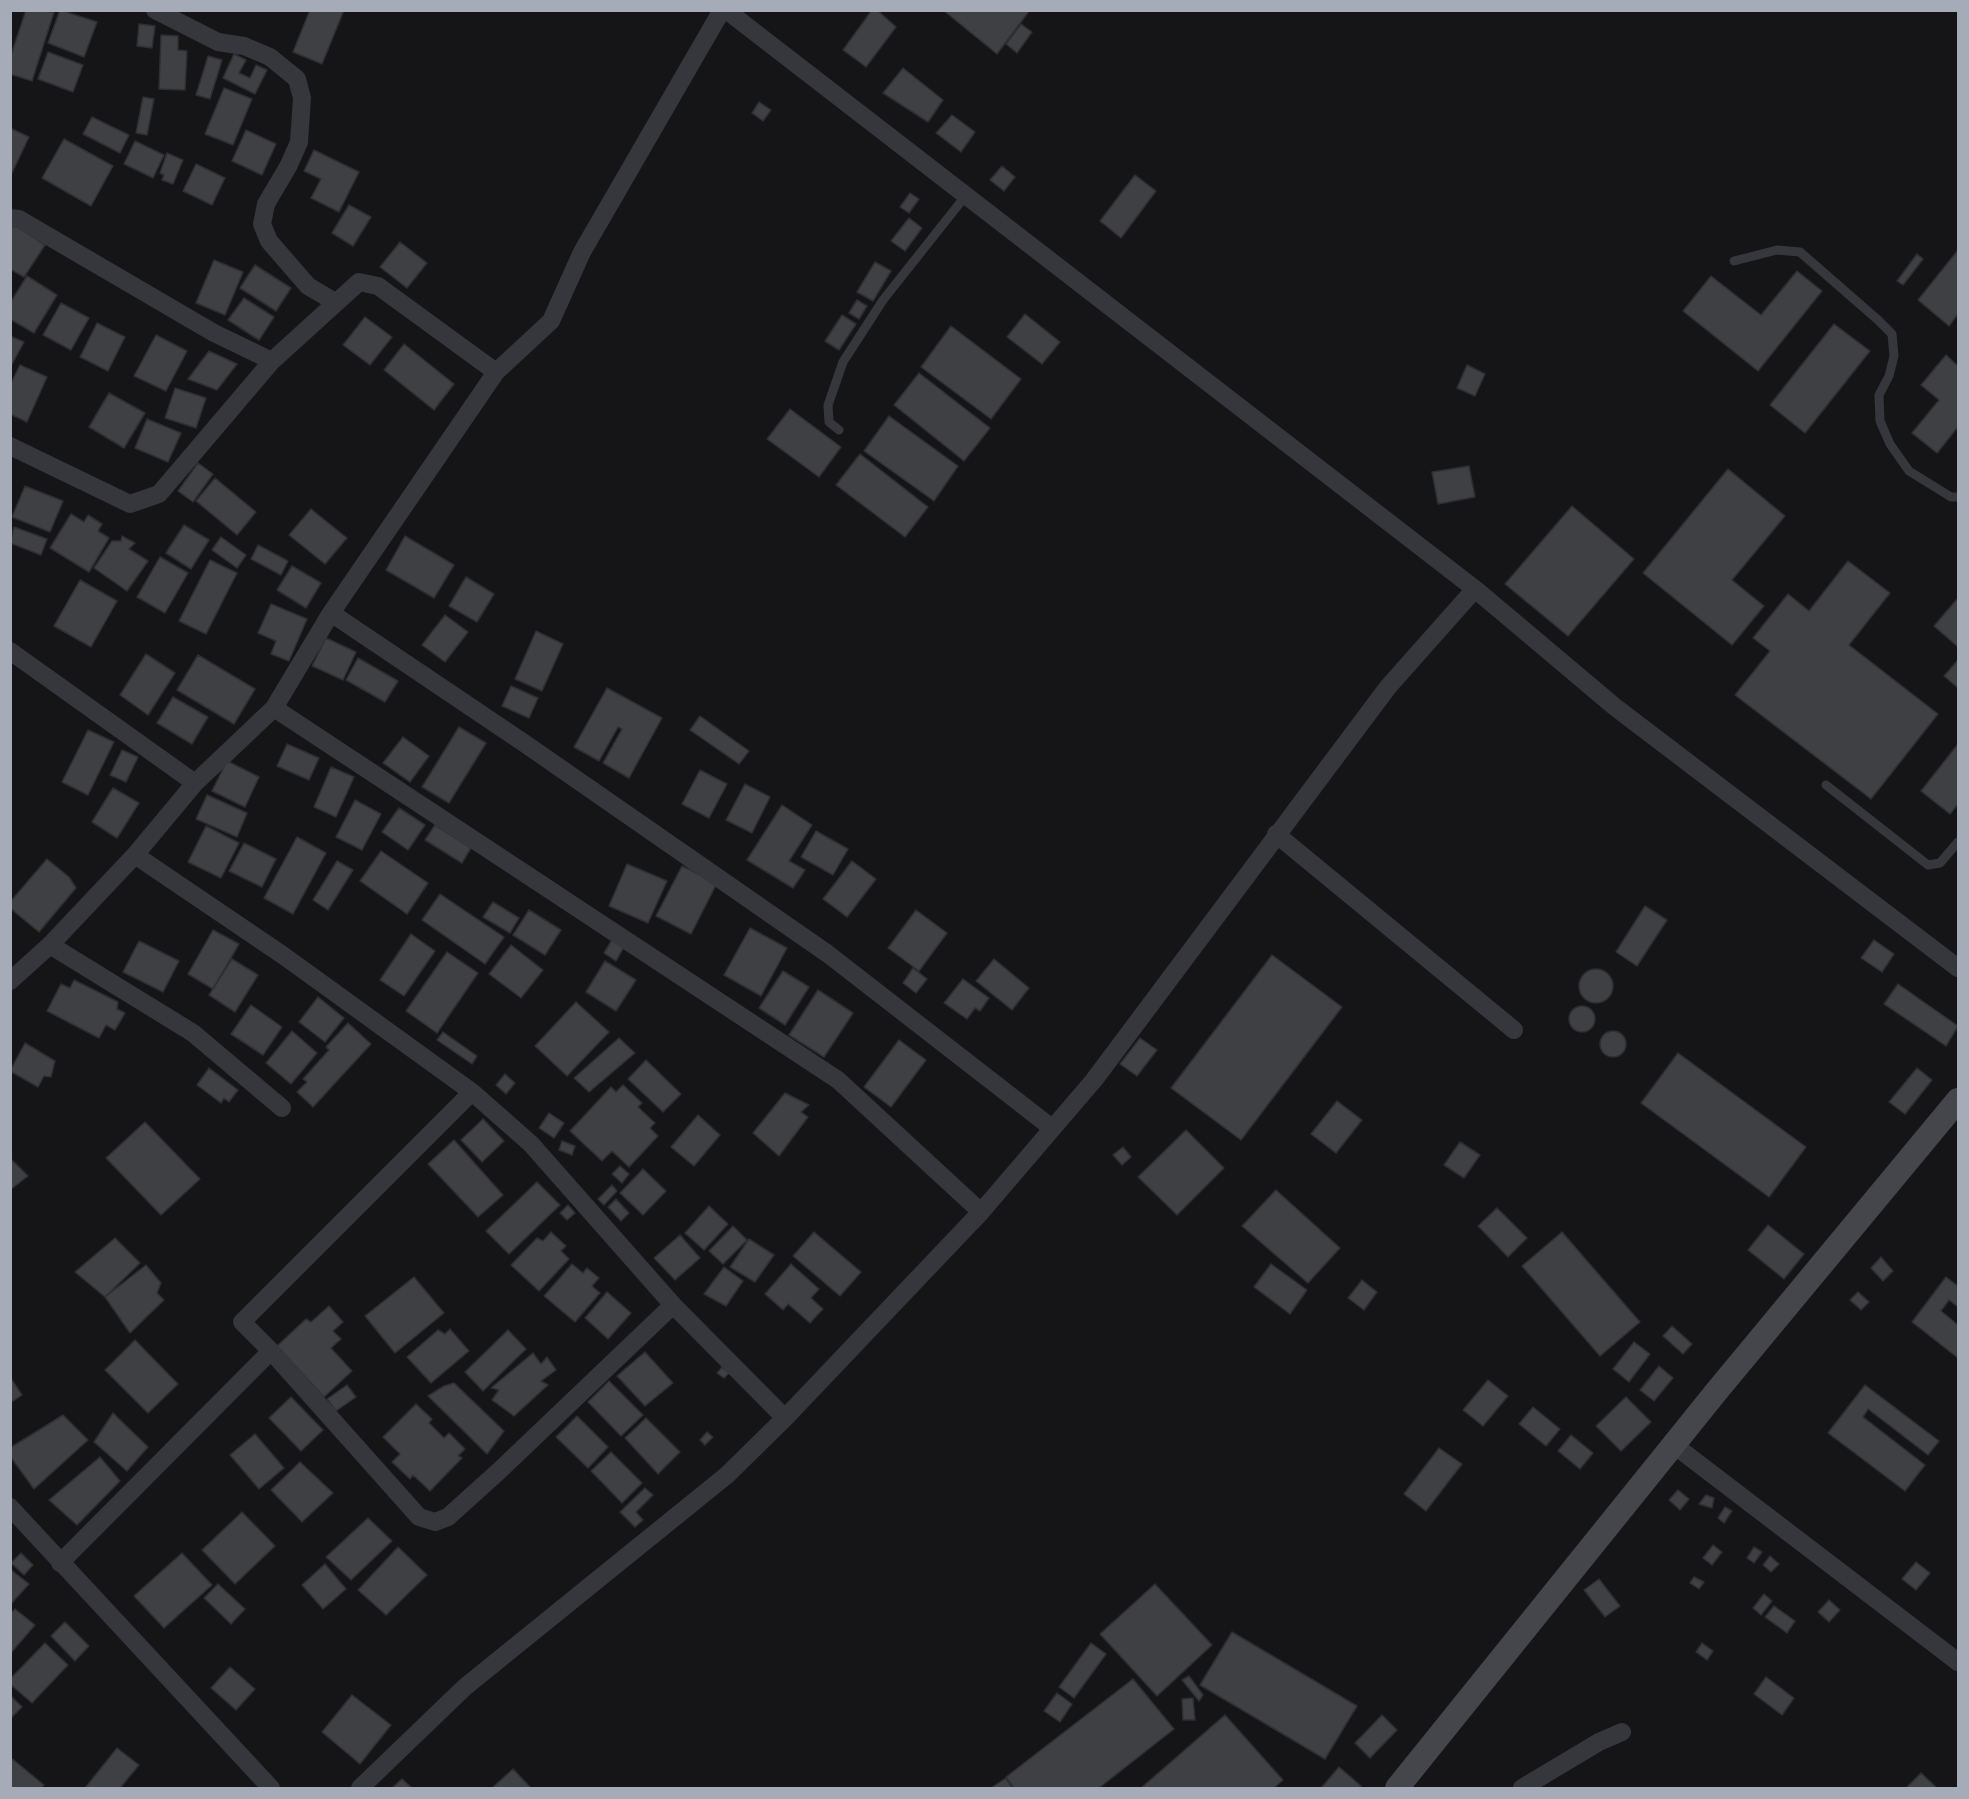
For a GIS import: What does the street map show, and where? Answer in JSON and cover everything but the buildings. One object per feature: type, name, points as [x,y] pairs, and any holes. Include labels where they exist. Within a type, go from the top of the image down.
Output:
[{"type":"street","points":[[155,10],[218,42],[244,46],[270,57],[297,79],[302,98],[299,141],[289,165],[266,204],[262,224],[269,241],[308,286],[335,302]]},
{"type":"street","points":[[10,981],[50,945],[135,855],[195,783],[274,708],[331,613],[496,372],[551,321],[582,252],[722,10]]},
{"type":"street","points":[[726,10],[967,194],[1474,590],[1615,707],[1959,968]]},
{"type":"street","points":[[10,218],[19,219],[214,333],[272,361]]},
{"type":"street","points":[[10,446],[130,504],[159,494],[272,361],[359,282],[378,286],[496,372]]},
{"type":"street","points":[[360,1788],[465,1687],[718,1482],[784,1418],[981,1212],[1094,1080],[1388,687],[1474,590]]},
{"type":"street","points":[[331,613],[524,743],[828,954],[1052,1128]]},
{"type":"street","points":[[10,651],[195,783]]},
{"type":"street","points":[[274,708],[646,950],[838,1080],[981,1212]]},
{"type":"street","points":[[1276,834],[1514,1030]]},
{"type":"street","points":[[135,855],[284,956],[472,1092],[531,1144],[673,1305],[784,1418]]},
{"type":"street","points":[[50,945],[194,1033],[282,1108]]},
{"type":"street","points":[[472,1092],[242,1322],[271,1351],[419,1517],[435,1522],[448,1517],[673,1305]]},
{"type":"street","points":[[1397,1788],[1674,1445],[1959,1100]]},
{"type":"street","points":[[60,1563],[271,1351]]},
{"type":"street","points":[[1674,1445],[1959,1662]]},
{"type":"street","points":[[10,1507],[271,1788]]},
{"type":"street","points":[[1522,1788],[1599,1742],[1622,1732]]},
{"type":"lane","points":[[839,430],[829,422],[828,405],[843,362],[883,300],[967,194]]},
{"type":"lane","points":[[1734,261],[1777,250],[1800,252],[1892,334],[1894,356],[1889,376],[1879,395],[1880,421],[1886,436],[1909,471],[1952,497],[1959,497]]},
{"type":"lane","points":[[1826,785],[1928,865],[1940,863],[1959,842]]}]
